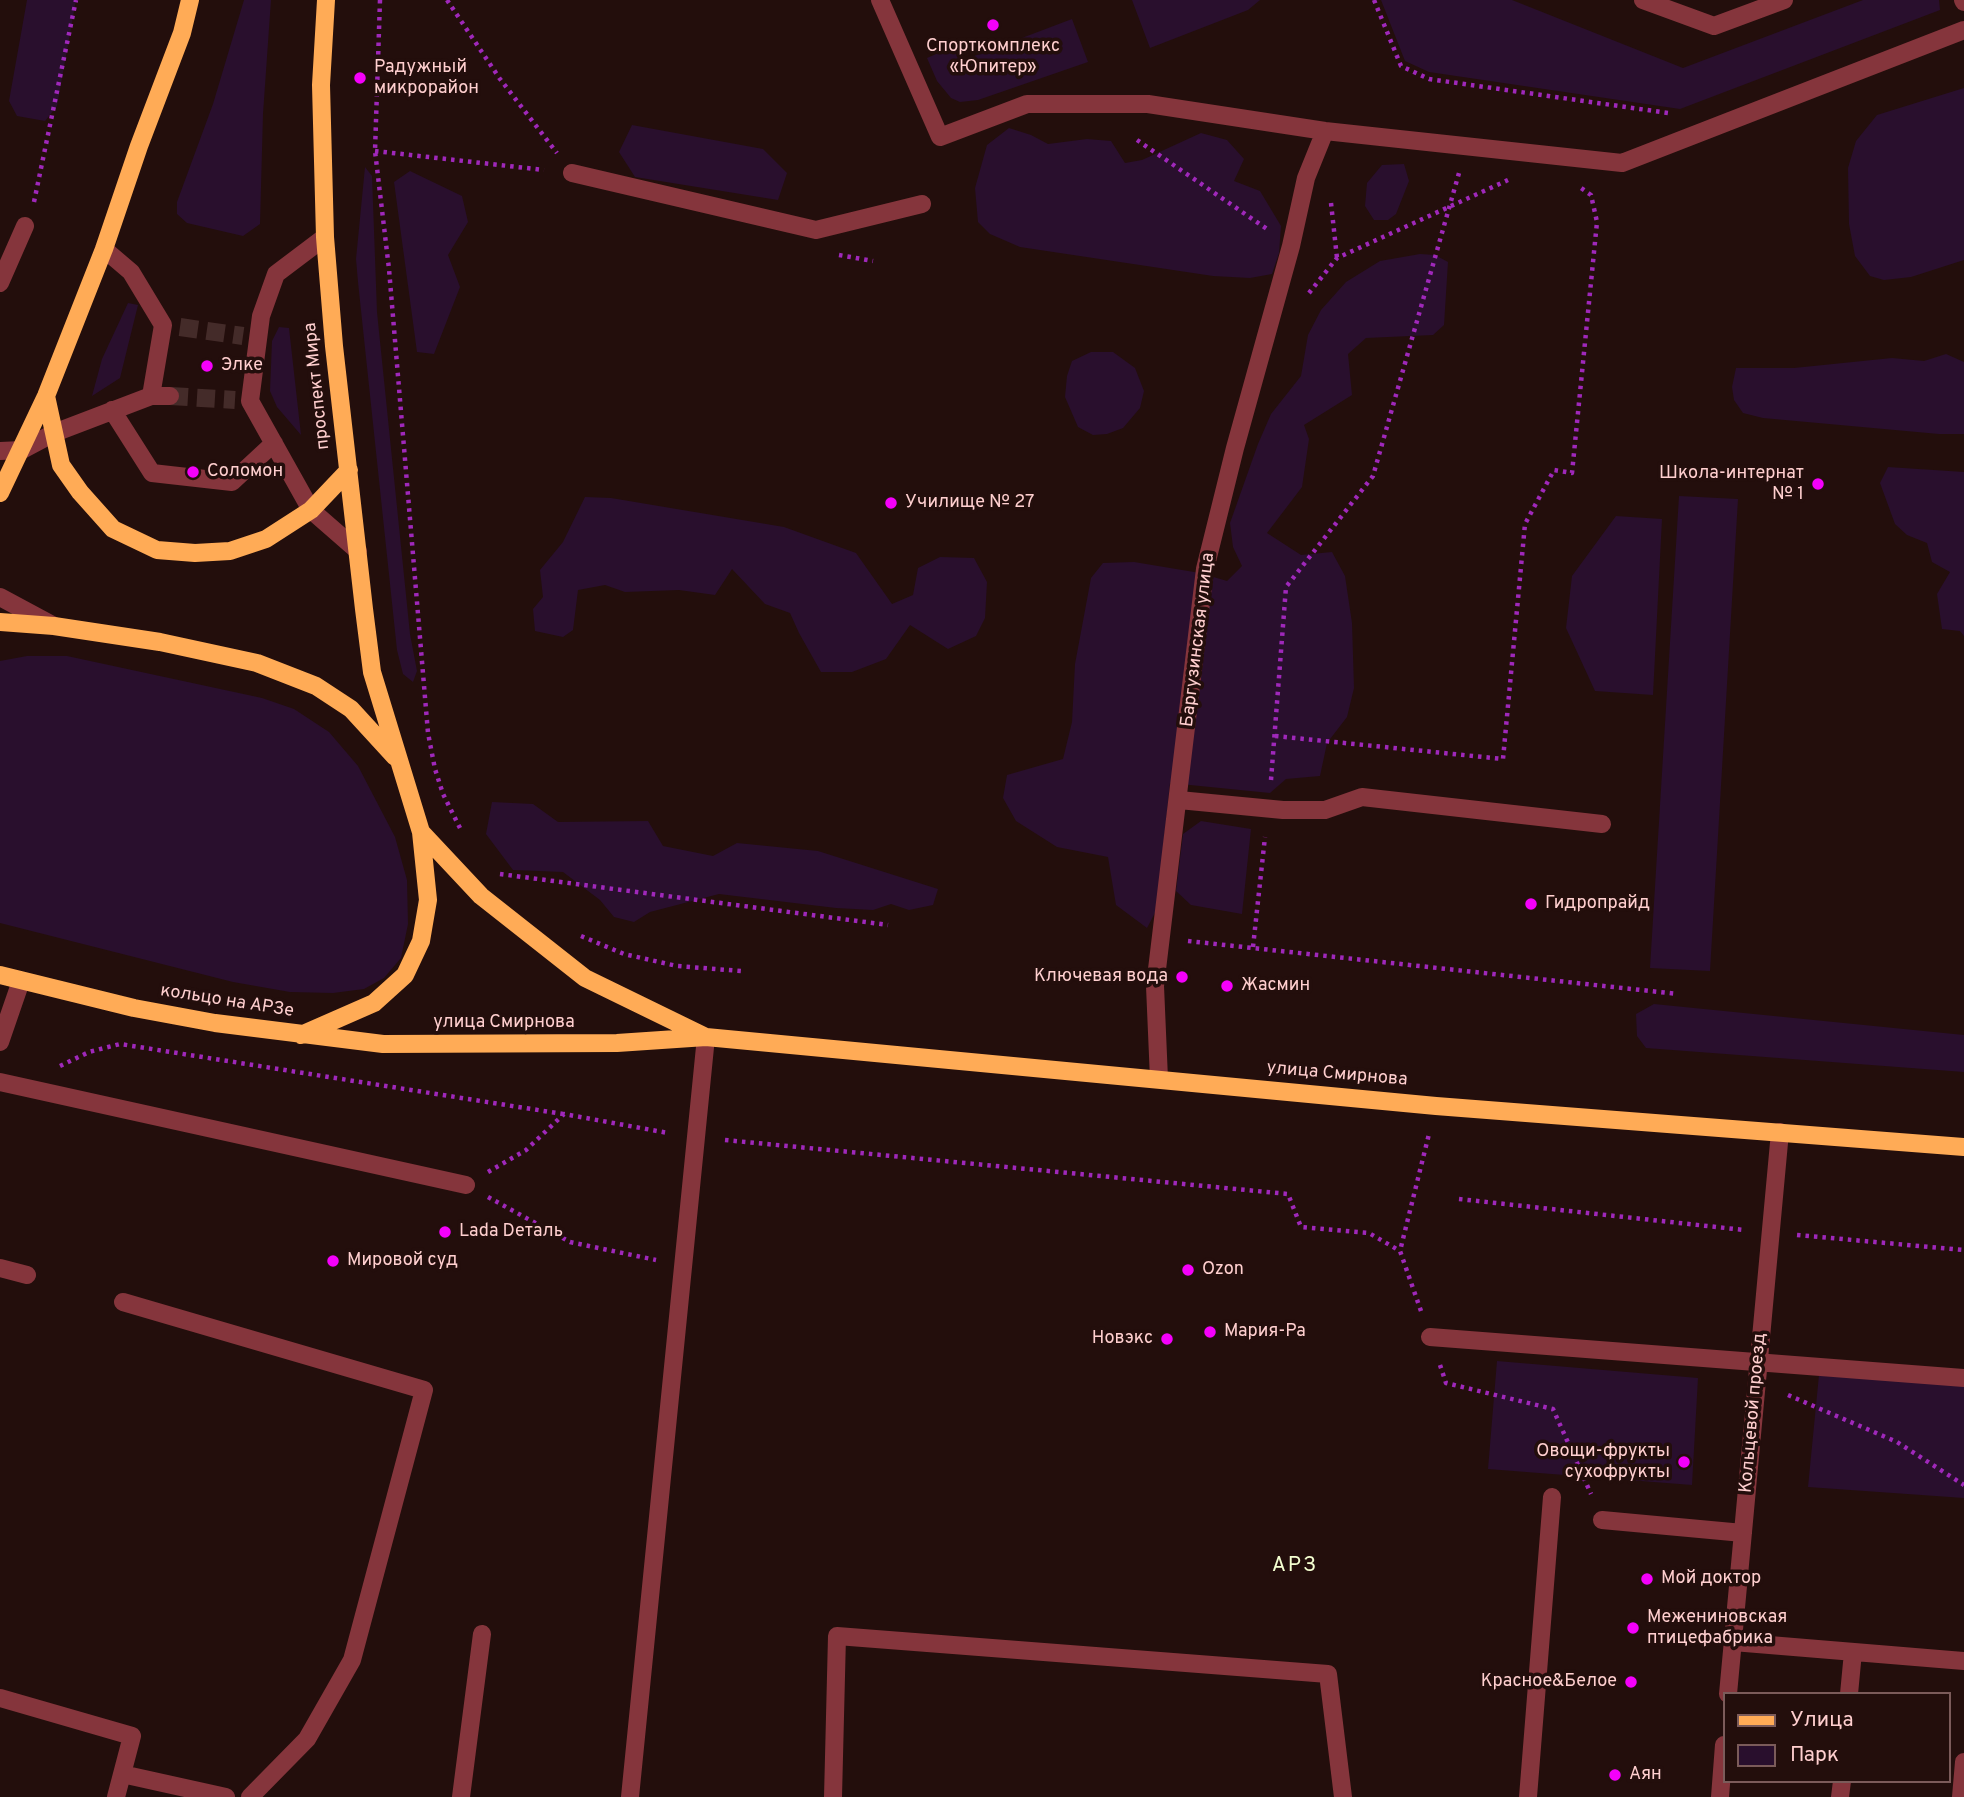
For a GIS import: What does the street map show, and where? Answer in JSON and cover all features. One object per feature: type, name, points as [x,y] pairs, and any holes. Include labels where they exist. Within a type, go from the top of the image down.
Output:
[{"type":"main road","points":[[0,493],[46,396],[104,248],[182,33],[190,0]]},
{"type":"main road","name":"проспект Мира","points":[[326,0],[321,85],[325,237],[334,346],[372,672],[400,762]]},
{"type":"main road","points":[[46,396],[61,465],[80,492],[113,529],[157,550],[195,553],[230,551],[266,539],[311,510],[349,470]]},
{"type":"main road","name":"кольцо на АРЗе","points":[[0,622],[54,626],[160,642],[257,663],[316,686],[351,709],[400,762],[421,832],[428,900],[421,941],[405,975],[374,1003],[301,1035],[147,1010],[0,975]]},
{"type":"main road","name":"улица Смирнова","points":[[421,832],[481,896],[585,978],[706,1037]]},
{"type":"main road","name":"улица Смирнова","points":[[301,1035],[383,1044],[617,1043],[706,1037],[1436,1106],[1964,1147]]},
{"type":"street","points":[[880,0],[940,137],[1027,104],[1148,104],[1325,131],[1622,163],[1964,30]]},
{"type":"street","points":[[1643,0],[1714,26],[1784,0]]},
{"type":"street","name":"Баргузинская улица","points":[[1159,1079],[1155,986],[1205,569],[1235,448],[1291,246],[1306,177],[1325,131]]},
{"type":"street","points":[[572,173],[816,230],[922,204]]},
{"type":"street","points":[[0,283],[25,226]]},
{"type":"street","points":[[325,237],[276,274],[251,337],[243,401],[274,443],[311,510],[358,551]]},
{"type":"street","points":[[104,248],[131,272],[171,326],[151,396]]},
{"type":"street","points":[[0,451],[22,450],[54,433],[151,396],[170,396]]},
{"type":"street","points":[[112,410],[152,473],[232,482],[274,443]]},
{"type":"street","points":[[0,597],[54,626]]},
{"type":"street","points":[[1179,800],[1268,809],[1325,810],[1362,797],[1602,824]]},
{"type":"street","points":[[0,1042],[20,981]]},
{"type":"street","points":[[629,1797],[706,1037]]},
{"type":"street","points":[[0,1082],[466,1185]]},
{"type":"street","name":"Кольцевой проезд","points":[[1728,1692],[1780,1132]]},
{"type":"street","points":[[0,1268],[27,1275]]},
{"type":"street","points":[[122,1303],[424,1390],[352,1660],[307,1739],[250,1797]]},
{"type":"street","points":[[1430,1337],[1964,1378]]},
{"type":"street","points":[[1528,1797],[1552,1497]]},
{"type":"street","points":[[1602,1520],[1742,1533]]},
{"type":"street","points":[[461,1797],[482,1634]]},
{"type":"street","points":[[833,1797],[837,1636],[1328,1674],[1343,1797]]},
{"type":"street","points":[[1732,1642],[1964,1661]]},
{"type":"street","points":[[1849,1692],[1853,1652]]},
{"type":"street","points":[[0,1698],[132,1736],[116,1797]]},
{"type":"street","points":[[1961,1797],[1964,1762]]},
{"type":"street","points":[[1720,1797],[1722,1771]]},
{"type":"street","points":[[122,1774],[226,1797]]},
{"type":"path","points":[[25,226],[34,201],[76,0]]},
{"type":"path","points":[[380,0],[374,151],[389,269],[428,733],[443,794],[463,833]]},
{"type":"path","points":[[447,0],[500,79],[572,173]]},
{"type":"path","points":[[1374,0],[1401,66],[1429,79],[1670,113]]},
{"type":"path","points":[[1137,140],[1291,246]]},
{"type":"path","points":[[374,151],[572,173]]},
{"type":"path","points":[[1272,768],[1286,587],[1373,476],[1461,165]]},
{"type":"path","points":[[1302,302],[1336,258],[1510,179]]},
{"type":"path","points":[[1275,736],[1503,759],[1525,524],[1554,470],[1572,473],[1597,222],[1591,195],[1580,188]]},
{"type":"path","points":[[1330,195],[1336,258]]},
{"type":"path","points":[[1253,947],[1268,809]]},
{"type":"path","points":[[498,879],[494,873],[888,925]]},
{"type":"path","points":[[576,933],[624,954],[677,966],[741,971]]},
{"type":"path","points":[[1160,938],[1678,994]]},
{"type":"path","points":[[36,1090],[61,1066],[89,1052],[120,1044],[564,1114],[696,1138],[1288,1194],[1301,1227],[1369,1233],[1400,1251]]},
{"type":"path","points":[[466,1185],[526,1150],[564,1114]]},
{"type":"path","points":[[466,1185],[570,1242],[683,1265]]},
{"type":"path","points":[[1458,1199],[1771,1233],[1964,1250]]},
{"type":"path","points":[[1757,1381],[1897,1442],[1964,1485]]},
{"type":"green space","points":[[27,0],[76,0],[57,106],[45,121],[17,116],[9,101]]},
{"type":"green space","points":[[244,0],[271,0],[263,114],[260,224],[243,236],[187,223],[177,214],[177,202],[213,104]]},
{"type":"green space","points":[[1132,0],[1260,0],[1248,10],[1150,48]]},
{"type":"green space","points":[[1381,0],[1512,0],[1683,68],[1863,0],[1939,0],[1940,10],[1680,109],[1429,72],[1405,61]]},
{"type":"green space","points":[[1072,19],[1088,62],[978,100],[960,102],[951,98],[937,81],[927,58],[952,47],[961,61]]},
{"type":"green space","points":[[1964,88],[1964,260],[1911,277],[1884,280],[1870,276],[1855,256],[1849,224],[1848,168],[1856,141],[1877,115]]},
{"type":"green space","points":[[632,125],[763,149],[787,173],[778,200],[635,177],[619,152]]},
{"type":"green space","points":[[1009,128],[1048,144],[1087,139],[1111,141],[1125,163],[1142,160],[1201,133],[1227,140],[1244,159],[1234,181],[1260,191],[1281,226],[1279,253],[1272,274],[1250,278],[1213,276],[1020,247],[990,234],[978,222],[975,188],[987,145]]},
{"type":"green space","points":[[1404,164],[1409,181],[1396,214],[1388,220],[1374,220],[1365,206],[1367,183],[1382,165]]},
{"type":"green space","points":[[365,167],[372,176],[377,312],[410,634],[417,671],[413,682],[403,674],[397,650],[358,282],[356,259]]},
{"type":"green space","points":[[410,171],[462,196],[468,222],[448,255],[460,287],[434,354],[417,352],[394,182]]},
{"type":"green space","points":[[1420,254],[1435,255],[1448,262],[1444,325],[1433,335],[1366,338],[1348,354],[1352,395],[1304,425],[1309,439],[1302,487],[1267,533],[1301,555],[1332,552],[1345,576],[1352,623],[1354,688],[1347,717],[1327,743],[1320,776],[1286,779],[1270,793],[1170,783],[1157,909],[1147,928],[1116,905],[1108,857],[1057,847],[1016,821],[1003,798],[1007,775],[1063,759],[1072,722],[1075,664],[1091,578],[1103,563],[1134,562],[1200,573],[1227,581],[1242,566],[1233,547],[1230,523],[1271,414],[1301,376],[1308,335],[1321,310],[1346,282],[1380,261]]},
{"type":"green space","points":[[128,303],[138,305],[120,378],[92,396],[102,359]]},
{"type":"green space","points":[[279,327],[289,328],[301,435],[277,407],[270,391],[272,341]]},
{"type":"green space","points":[[1091,352],[1113,352],[1135,368],[1144,391],[1140,408],[1123,428],[1107,434],[1093,435],[1078,427],[1065,397],[1072,361]]},
{"type":"green space","points":[[1946,354],[1964,362],[1964,434],[1763,418],[1743,413],[1734,400],[1732,387],[1736,368],[1794,368],[1892,358],[1924,361]]},
{"type":"green space","points":[[1888,467],[1964,472],[1964,636],[1960,631],[1942,629],[1937,594],[1950,572],[1932,562],[1927,543],[1907,535],[1895,524],[1880,483]]},
{"type":"green space","points":[[1679,496],[1738,499],[1710,971],[1650,968]]},
{"type":"green space","points":[[585,497],[611,498],[784,527],[856,553],[892,604],[913,595],[918,568],[940,557],[974,558],[987,582],[985,618],[976,636],[948,649],[910,625],[886,659],[852,672],[821,672],[790,613],[765,604],[732,569],[715,595],[679,590],[625,592],[605,585],[578,590],[573,630],[563,637],[535,631],[533,609],[543,597],[540,570],[563,542]]},
{"type":"green space","points":[[1616,516],[1662,519],[1653,695],[1595,691],[1566,628],[1572,576]]},
{"type":"green space","points":[[27,656],[67,656],[262,698],[294,709],[329,732],[358,766],[395,837],[407,880],[408,924],[401,958],[384,978],[364,989],[333,993],[290,992],[233,982],[0,923],[0,661]]},
{"type":"green space","points":[[492,802],[533,804],[558,822],[648,821],[663,846],[713,856],[737,843],[818,851],[938,889],[933,905],[909,910],[891,904],[873,910],[836,908],[719,894],[650,912],[634,922],[614,917],[600,900],[563,872],[513,870],[486,834]]},
{"type":"green space","points":[[1201,821],[1251,829],[1242,914],[1191,905],[1176,891],[1183,834]]},
{"type":"green space","points":[[1654,1004],[1964,1035],[1964,1072],[1646,1048],[1637,1036],[1636,1014]]},
{"type":"green space","points":[[1497,1361],[1698,1378],[1692,1485],[1488,1469]]},
{"type":"green space","points":[[1819,1375],[1964,1385],[1964,1498],[1808,1487]]},
{"type":"tunnel","points":[[180,327],[243,336]]},
{"type":"tunnel","points":[[170,396],[235,400]]},
{"type":"place","name":"Спорткомплекс «Юпитер»","points":[[993,25]]},
{"type":"place","name":"Радужный микрорайон","points":[[360,78]]},
{"type":"place","name":"Элке","points":[[207,366]]},
{"type":"place","name":"Соломон","points":[[193,472]]},
{"type":"place","name":"Школа-интернат № 1","points":[[1818,484]]},
{"type":"place","name":"Училище № 27","points":[[891,503]]},
{"type":"place","name":"Гидропрайд","points":[[1531,904]]},
{"type":"place","name":"Ключевая вода","points":[[1182,977]]},
{"type":"place","name":"Жасмин","points":[[1227,986]]},
{"type":"place","name":"Lada Dеталь","points":[[445,1232]]},
{"type":"place","name":"Мировой суд","points":[[333,1261]]},
{"type":"place","name":"Ozon","points":[[1188,1270]]},
{"type":"place","name":"Мария-Ра","points":[[1210,1332]]},
{"type":"place","name":"Новэкс","points":[[1167,1339]]},
{"type":"place","name":"Овощи-фрукты сухофрукты","points":[[1684,1462]]},
{"type":"place","name":"Мой доктор","points":[[1647,1579]]},
{"type":"place","name":"Межениновская птицефабрика","points":[[1633,1628]]},
{"type":"place","name":"Красное&Белое","points":[[1631,1682]]},
{"type":"place","name":"Аян","points":[[1615,1775]]},
{"type":"district","name":"АРЗ","points":[[1295,1567]]}]
